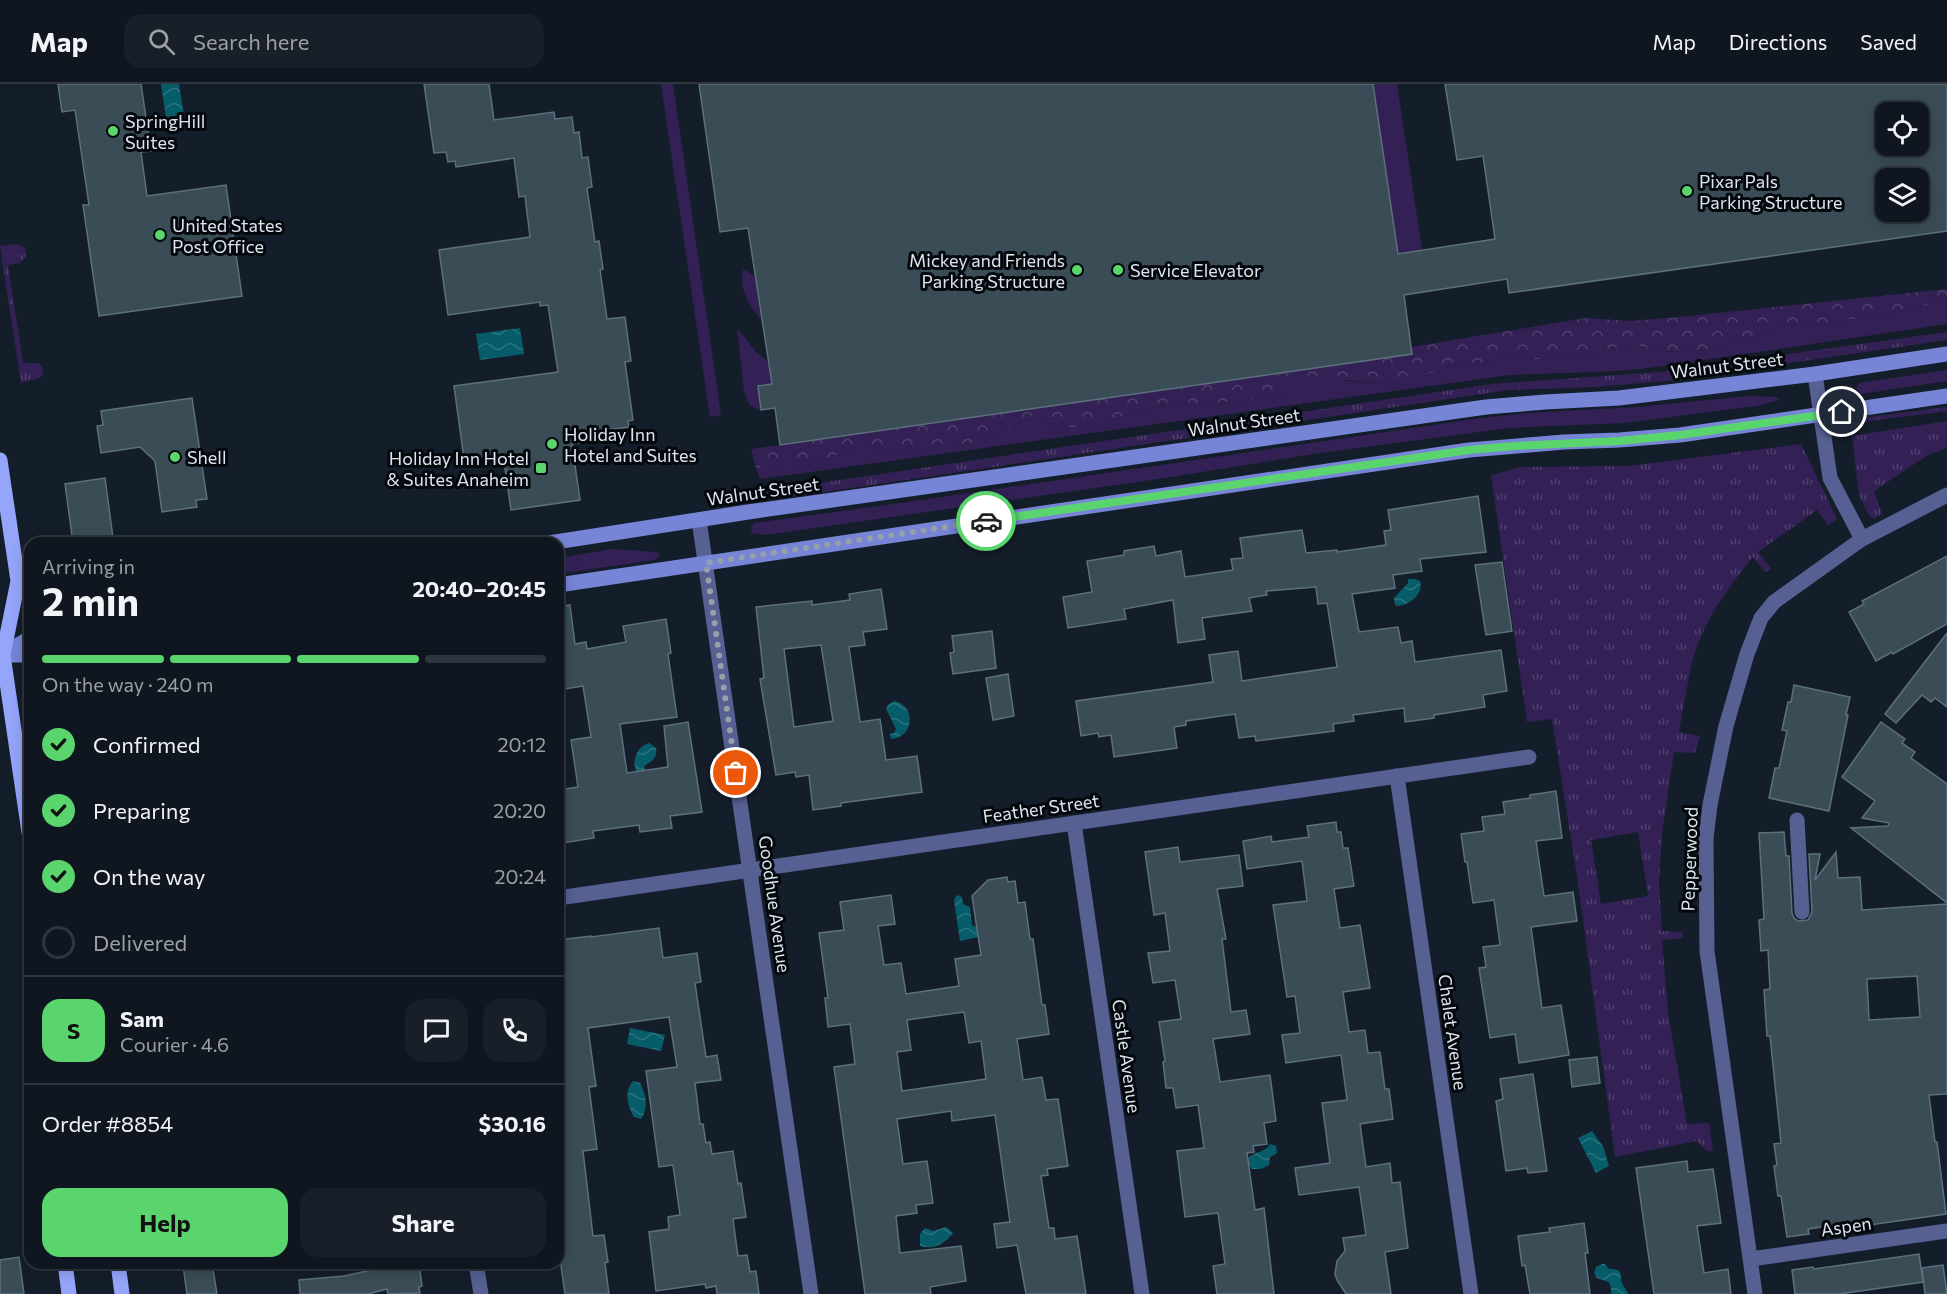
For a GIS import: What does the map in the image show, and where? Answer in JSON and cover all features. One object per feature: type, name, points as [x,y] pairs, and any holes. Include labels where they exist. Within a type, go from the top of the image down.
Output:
[{"type":"main road","points":[[0,460],[18,581],[1,654],[24,801]]},
{"type":"main road","points":[[66,1269],[69,1294]]},
{"type":"main road","points":[[119,1269],[122,1294]]},
{"type":"street","name":"Walnut Street","points":[[564,541],[1486,408],[1619,398],[1815,374],[1947,354]]},
{"type":"street","points":[[1815,374],[1830,478],[1862,539]]},
{"type":"street","points":[[564,584],[1469,450],[1680,435],[1947,396]]},
{"type":"street","name":"Pepperwood","points":[[1755,1294],[1707,951],[1706,838],[1710,805],[1726,726],[1747,654],[1761,618],[1774,602],[1862,539],[1946,499]]},
{"type":"street","name":"Goodhue Avenue","points":[[699,520],[811,1294]]},
{"type":"street","points":[[1,654],[24,641]]},
{"type":"street","points":[[1,654],[24,655]]},
{"type":"street","name":"Feather Street","points":[[564,897],[1529,757]]},
{"type":"street","name":"Chalet Avenue","points":[[1397,776],[1471,1294]]},
{"type":"street","points":[[1797,820],[1802,912]]},
{"type":"street","name":"Castle Avenue","points":[[1074,823],[1142,1294]]},
{"type":"street","name":"Aspen","points":[[1751,1259],[1947,1232]]},
{"type":"street","points":[[477,1269],[481,1294]]},
{"type":"green space","points":[[661,84],[673,84],[721,415],[710,417]]},
{"type":"green space","points":[[1373,84],[1397,84],[1426,276],[1403,295]]},
{"type":"green space","points":[[17,244],[25,248],[26,256],[20,263],[8,265],[23,363],[38,363],[43,370],[40,378],[21,383],[0,246]]},
{"type":"green space","points":[[743,270],[755,277],[761,320],[746,297],[742,284]]},
{"type":"green space","points":[[1947,289],[1947,302],[1936,301],[1917,309],[1865,318],[1777,327],[1752,338],[1699,352],[1654,351],[1634,344],[1568,358],[1528,360],[1509,357],[1481,365],[1462,362],[1412,380],[1380,384],[1349,380],[1298,384],[1278,396],[1203,405],[1176,401],[1096,426],[1071,428],[1029,419],[969,444],[952,448],[914,453],[862,447],[807,465],[756,468],[751,449],[1412,354],[1411,347],[1586,318],[1629,321],[1680,317]]},
{"type":"green space","points":[[1936,301],[1947,302],[1947,324],[1649,368],[1509,375],[760,479],[756,468],[807,465],[862,447],[914,453],[952,448],[969,444],[1029,419],[1071,428],[1096,426],[1177,401],[1204,405],[1278,396],[1298,384],[1321,378],[1380,384],[1411,380],[1462,362],[1481,365],[1509,357],[1528,360],[1568,358],[1634,344],[1654,351],[1699,352],[1752,338],[1777,327],[1865,318],[1917,309]]},
{"type":"green space","points":[[737,328],[756,352],[768,361],[772,384],[758,387],[761,410],[750,406],[744,392]]},
{"type":"green space","points":[[1947,332],[1947,340],[1667,381],[1594,387],[1509,390],[791,497],[787,490],[777,492],[778,497],[764,499],[758,492],[1492,384],[1660,372]]},
{"type":"green space","points":[[1947,370],[1947,381],[1861,394],[1856,389],[1859,383]]},
{"type":"green space","points":[[1748,396],[1776,397],[1780,400],[1756,406],[1625,423],[1509,428],[1313,454],[1165,478],[765,535],[752,533],[751,528],[754,523],[1481,418],[1638,407]]},
{"type":"green space","points":[[1947,407],[1947,411],[1855,423],[1862,418]]},
{"type":"green space","points":[[1947,421],[1947,448],[1928,455],[1874,491],[1882,514],[1875,518],[1870,517],[1859,496],[1852,436]]},
{"type":"green space","points":[[1801,444],[1837,519],[1828,525],[1817,510],[1758,552],[1771,569],[1765,572],[1753,557],[1733,582],[1707,623],[1691,667],[1679,732],[1700,736],[1695,753],[1674,752],[1662,833],[1659,883],[1662,931],[1682,932],[1683,938],[1662,940],[1668,1013],[1687,1124],[1709,1123],[1713,1151],[1707,1151],[1697,1141],[1615,1157],[1578,883],[1552,719],[1527,722],[1491,475],[1521,467],[1629,466]],"holes":[[[1638,832],[1648,896],[1601,904],[1591,840]]]},
{"type":"green space","points":[[613,549],[657,552],[660,556],[654,560],[564,573],[564,557]]},
{"type":"water","points":[[161,84],[179,84],[185,122],[167,125]]},
{"type":"water","points":[[520,328],[524,354],[480,360],[476,334]]},
{"type":"water","points":[[1408,579],[1420,581],[1418,595],[1411,602],[1397,606],[1394,598],[1408,583]]},
{"type":"water","points":[[894,701],[906,708],[910,721],[904,733],[891,739],[890,734],[896,729],[886,709]]},
{"type":"water","points":[[649,743],[656,748],[655,757],[644,766],[645,771],[637,773],[636,755]]},
{"type":"water","points":[[957,895],[962,897],[963,904],[970,907],[972,925],[977,927],[979,937],[960,941],[954,900]]},
{"type":"water","points":[[630,1028],[665,1035],[661,1051],[627,1044]]},
{"type":"water","points":[[633,1081],[640,1083],[645,1096],[646,1106],[641,1119],[634,1117],[628,1103],[628,1089]]},
{"type":"water","points":[[1592,1131],[1603,1146],[1609,1166],[1596,1173],[1578,1138]]},
{"type":"water","points":[[1270,1144],[1276,1146],[1277,1153],[1270,1157],[1269,1165],[1261,1169],[1252,1169],[1248,1164],[1248,1158]]},
{"type":"water","points":[[946,1227],[953,1233],[946,1240],[934,1247],[920,1246],[920,1234],[925,1228],[933,1231]]},
{"type":"water","points":[[1602,1264],[1620,1272],[1628,1294],[1611,1294],[1609,1282],[1597,1278],[1594,1273],[1596,1267]]},
{"type":"building","name":"United States Post Office","points":[[58,84],[141,84],[151,151],[141,152],[147,196],[226,185],[242,296],[99,316],[83,205],[89,205],[75,110],[62,112]]},
{"type":"building","points":[[424,84],[489,84],[494,120],[554,112],[555,119],[572,117],[574,133],[579,132],[582,158],[588,157],[592,187],[587,188],[595,242],[599,241],[603,269],[600,270],[607,319],[625,317],[631,361],[625,362],[633,420],[628,421],[629,427],[605,430],[606,439],[572,444],[580,500],[511,510],[503,454],[464,459],[454,386],[558,372],[548,305],[540,306],[540,302],[448,315],[439,250],[530,237],[525,196],[519,197],[514,158],[456,167],[455,161],[448,162],[446,152],[434,153]]},
{"type":"building","name":"Mickey and Friends Parking Structure","points":[[699,84],[1373,84],[1398,254],[1495,239],[1483,156],[1457,160],[1445,84],[1947,84],[1947,231],[1509,293],[1507,279],[1404,295],[1412,354],[780,445],[775,408],[761,410],[758,386],[772,384],[748,228],[720,232]]},
{"type":"building","name":"Shell","points":[[192,398],[207,499],[196,500],[197,507],[162,512],[155,461],[140,447],[101,453],[97,426],[103,425],[101,411]]},
{"type":"building","points":[[105,478],[113,537],[72,537],[65,484]]},
{"type":"building","points":[[1478,496],[1486,552],[1420,559],[1422,571],[1393,575],[1395,588],[1352,594],[1359,632],[1398,627],[1401,643],[1412,641],[1415,662],[1501,650],[1507,691],[1483,695],[1485,707],[1405,722],[1404,708],[1353,715],[1354,721],[1333,724],[1334,731],[1256,741],[1255,736],[1239,738],[1235,714],[1186,721],[1186,725],[1174,727],[1177,748],[1114,757],[1111,735],[1099,737],[1098,733],[1081,736],[1076,701],[1213,682],[1209,655],[1238,651],[1242,681],[1337,667],[1327,603],[1318,604],[1316,587],[1266,591],[1267,595],[1249,598],[1252,611],[1202,618],[1205,639],[1178,643],[1173,600],[1124,609],[1126,619],[1068,628],[1063,597],[1092,592],[1087,561],[1124,555],[1124,551],[1154,546],[1156,556],[1181,551],[1185,577],[1233,570],[1231,559],[1243,558],[1240,538],[1302,530],[1306,553],[1337,550],[1337,552],[1386,545],[1384,531],[1391,530],[1388,510]]},
{"type":"building","points":[[1947,556],[1947,624],[1876,661],[1849,612],[1864,604],[1862,601]]},
{"type":"building","points":[[1502,562],[1512,631],[1486,635],[1475,565]]},
{"type":"building","points":[[881,589],[887,629],[863,632],[865,645],[849,647],[860,722],[880,719],[886,760],[917,756],[922,792],[841,803],[841,806],[813,810],[809,775],[796,777],[795,772],[776,775],[760,679],[764,678],[756,607],[812,601],[812,605],[850,600],[849,594]],"holes":[[[821,645],[833,721],[794,727],[784,649]]]},
{"type":"building","points":[[570,605],[575,644],[586,642],[587,649],[626,642],[623,626],[666,619],[671,653],[668,654],[677,717],[620,724],[627,773],[668,767],[664,726],[688,722],[702,812],[670,816],[672,828],[640,832],[639,825],[593,831],[594,838],[564,843],[564,789],[578,787],[571,740],[591,737],[583,686],[564,689],[564,606]]},
{"type":"building","points":[[992,631],[996,668],[953,674],[950,653],[954,652],[952,636]]},
{"type":"building","points":[[1947,633],[1947,707],[1935,698],[1931,702],[1922,695],[1896,723],[1885,714]]},
{"type":"building","points":[[1008,674],[1014,716],[993,720],[986,678]]},
{"type":"building","points":[[1794,685],[1850,697],[1829,811],[1769,798],[1775,768],[1779,768],[1787,731],[1782,730]]},
{"type":"building","points":[[1881,722],[1905,739],[1902,743],[1915,752],[1911,758],[1947,784],[1947,903],[1851,828],[1888,826],[1889,823],[1862,818],[1875,801],[1842,777]]},
{"type":"building","points":[[1556,791],[1562,838],[1536,841],[1544,896],[1573,892],[1577,921],[1531,927],[1542,1008],[1561,1005],[1569,1055],[1519,1063],[1515,1034],[1490,1038],[1479,968],[1486,967],[1483,947],[1500,945],[1494,900],[1473,903],[1461,834],[1484,831],[1482,817],[1505,814],[1503,802]]},
{"type":"building","points":[[1336,822],[1337,832],[1341,832],[1343,848],[1348,848],[1354,886],[1334,889],[1340,928],[1360,925],[1370,988],[1343,992],[1349,1032],[1365,1030],[1368,1053],[1380,1052],[1385,1089],[1389,1089],[1393,1119],[1360,1124],[1366,1167],[1390,1163],[1392,1183],[1400,1182],[1408,1248],[1385,1252],[1391,1294],[1346,1294],[1335,1274],[1337,1261],[1345,1251],[1343,1238],[1366,1235],[1359,1187],[1299,1195],[1295,1168],[1330,1163],[1322,1103],[1347,1100],[1341,1055],[1286,1063],[1282,1035],[1300,1033],[1295,996],[1287,997],[1273,905],[1307,901],[1302,861],[1247,869],[1243,841],[1271,836],[1272,842],[1309,837],[1307,826]]},
{"type":"building","points":[[1784,832],[1786,856],[1789,856],[1792,913],[1798,921],[1808,920],[1812,912],[1809,854],[1820,854],[1815,880],[1836,852],[1838,878],[1860,877],[1862,910],[1947,904],[1947,1094],[1929,1095],[1946,1214],[1870,1225],[1870,1220],[1808,1229],[1809,1234],[1787,1237],[1774,1166],[1777,1165],[1774,1144],[1781,1143],[1770,1036],[1767,1036],[1764,990],[1770,989],[1768,950],[1761,951],[1759,920],[1764,919],[1759,833]],"holes":[[[1917,976],[1920,1017],[1869,1020],[1867,979]]]},
{"type":"building","points":[[1178,847],[1180,862],[1239,855],[1243,886],[1217,889],[1226,939],[1222,939],[1231,1012],[1246,1010],[1250,1034],[1213,1039],[1220,1082],[1270,1075],[1276,1121],[1264,1123],[1267,1144],[1253,1146],[1254,1152],[1247,1153],[1255,1210],[1264,1208],[1274,1294],[1217,1294],[1213,1266],[1225,1264],[1218,1213],[1185,1217],[1177,1151],[1204,1148],[1198,1105],[1176,1108],[1173,1088],[1166,1088],[1163,1062],[1165,1061],[1159,1022],[1181,1019],[1175,980],[1153,983],[1148,953],[1170,951],[1165,913],[1154,915],[1145,852]]},
{"type":"building","points":[[1007,877],[1008,882],[1015,881],[1018,903],[1025,902],[1049,1034],[1017,1039],[1023,1080],[1042,1077],[1046,1100],[1058,1099],[1068,1166],[1047,1169],[1048,1175],[1041,1176],[1049,1228],[1054,1228],[1055,1239],[1077,1236],[1086,1294],[1026,1294],[1017,1245],[997,1248],[994,1224],[1010,1222],[995,1115],[952,1121],[951,1111],[897,1119],[903,1164],[927,1161],[933,1203],[916,1205],[917,1213],[896,1216],[900,1253],[961,1246],[966,1281],[930,1287],[931,1294],[865,1294],[834,1067],[855,1064],[850,1024],[828,1027],[825,998],[828,998],[819,933],[844,930],[840,902],[891,895],[895,924],[878,926],[884,965],[901,963],[906,994],[959,986],[955,959],[981,955],[972,896],[988,880]],"holes":[[[964,1012],[969,1043],[981,1041],[986,1079],[902,1091],[897,1052],[911,1050],[907,1020]]]},
{"type":"building","points":[[659,928],[663,958],[697,953],[701,982],[695,983],[706,1057],[717,1055],[721,1080],[695,1083],[700,1124],[703,1124],[706,1143],[710,1142],[712,1154],[733,1151],[746,1217],[733,1219],[738,1256],[747,1255],[750,1272],[756,1271],[759,1294],[717,1294],[716,1286],[706,1288],[705,1284],[656,1291],[649,1232],[669,1229],[668,1217],[680,1215],[673,1165],[659,1167],[646,1071],[677,1067],[669,1017],[588,1028],[596,1086],[589,1087],[597,1149],[583,1151],[593,1236],[604,1235],[609,1294],[565,1294],[561,1269],[564,1269],[564,939]]},
{"type":"building","points":[[1597,1057],[1600,1083],[1572,1087],[1569,1060]]},
{"type":"building","points":[[1533,1074],[1547,1171],[1528,1173],[1527,1168],[1506,1171],[1496,1101],[1503,1099],[1500,1079]]},
{"type":"building","points":[[1687,1161],[1688,1172],[1713,1169],[1721,1223],[1697,1226],[1704,1273],[1728,1269],[1731,1294],[1654,1294],[1636,1168]]},
{"type":"building","points":[[1584,1223],[1590,1294],[1530,1294],[1525,1265],[1522,1266],[1518,1236],[1550,1232],[1549,1228]]},
{"type":"building","points":[[1919,1254],[1923,1282],[1839,1294],[1795,1294],[1792,1270]]},
{"type":"building","points":[[19,1257],[24,1294],[0,1294],[0,1260]]},
{"type":"building","points":[[1943,1265],[1947,1294],[1925,1294],[1922,1268]]},
{"type":"building","points":[[184,1269],[213,1269],[217,1294],[187,1294]]},
{"type":"building","points":[[376,1269],[420,1269],[422,1286],[419,1287],[420,1293],[388,1294],[387,1289],[368,1294],[300,1294],[299,1280],[344,1276]]},
{"type":"way so far","points":[[736,773],[706,563],[986,521]]},
{"type":"place","name":"SpringHill Suites","points":[[113,131]]},
{"type":"place","name":"Pixar Pals Parking Structure","points":[[1687,191]]},
{"type":"place","name":"United States Post Office","points":[[160,235]]},
{"type":"place","name":"Mickey and Friends Parking Structure","points":[[1077,270]]},
{"type":"place","name":"Service Elevator","points":[[1118,270]]},
{"type":"place","name":"Holiday Inn Hotel and Suites","points":[[552,444]]},
{"type":"place","name":"Shell","points":[[175,457]]},
{"type":"place","name":"Holiday Inn Hotel & Suites Anaheim","points":[[541,468]]},
{"type":"route","points":[[986,521],[1469,450],[1680,435],[1842,412]]}]
